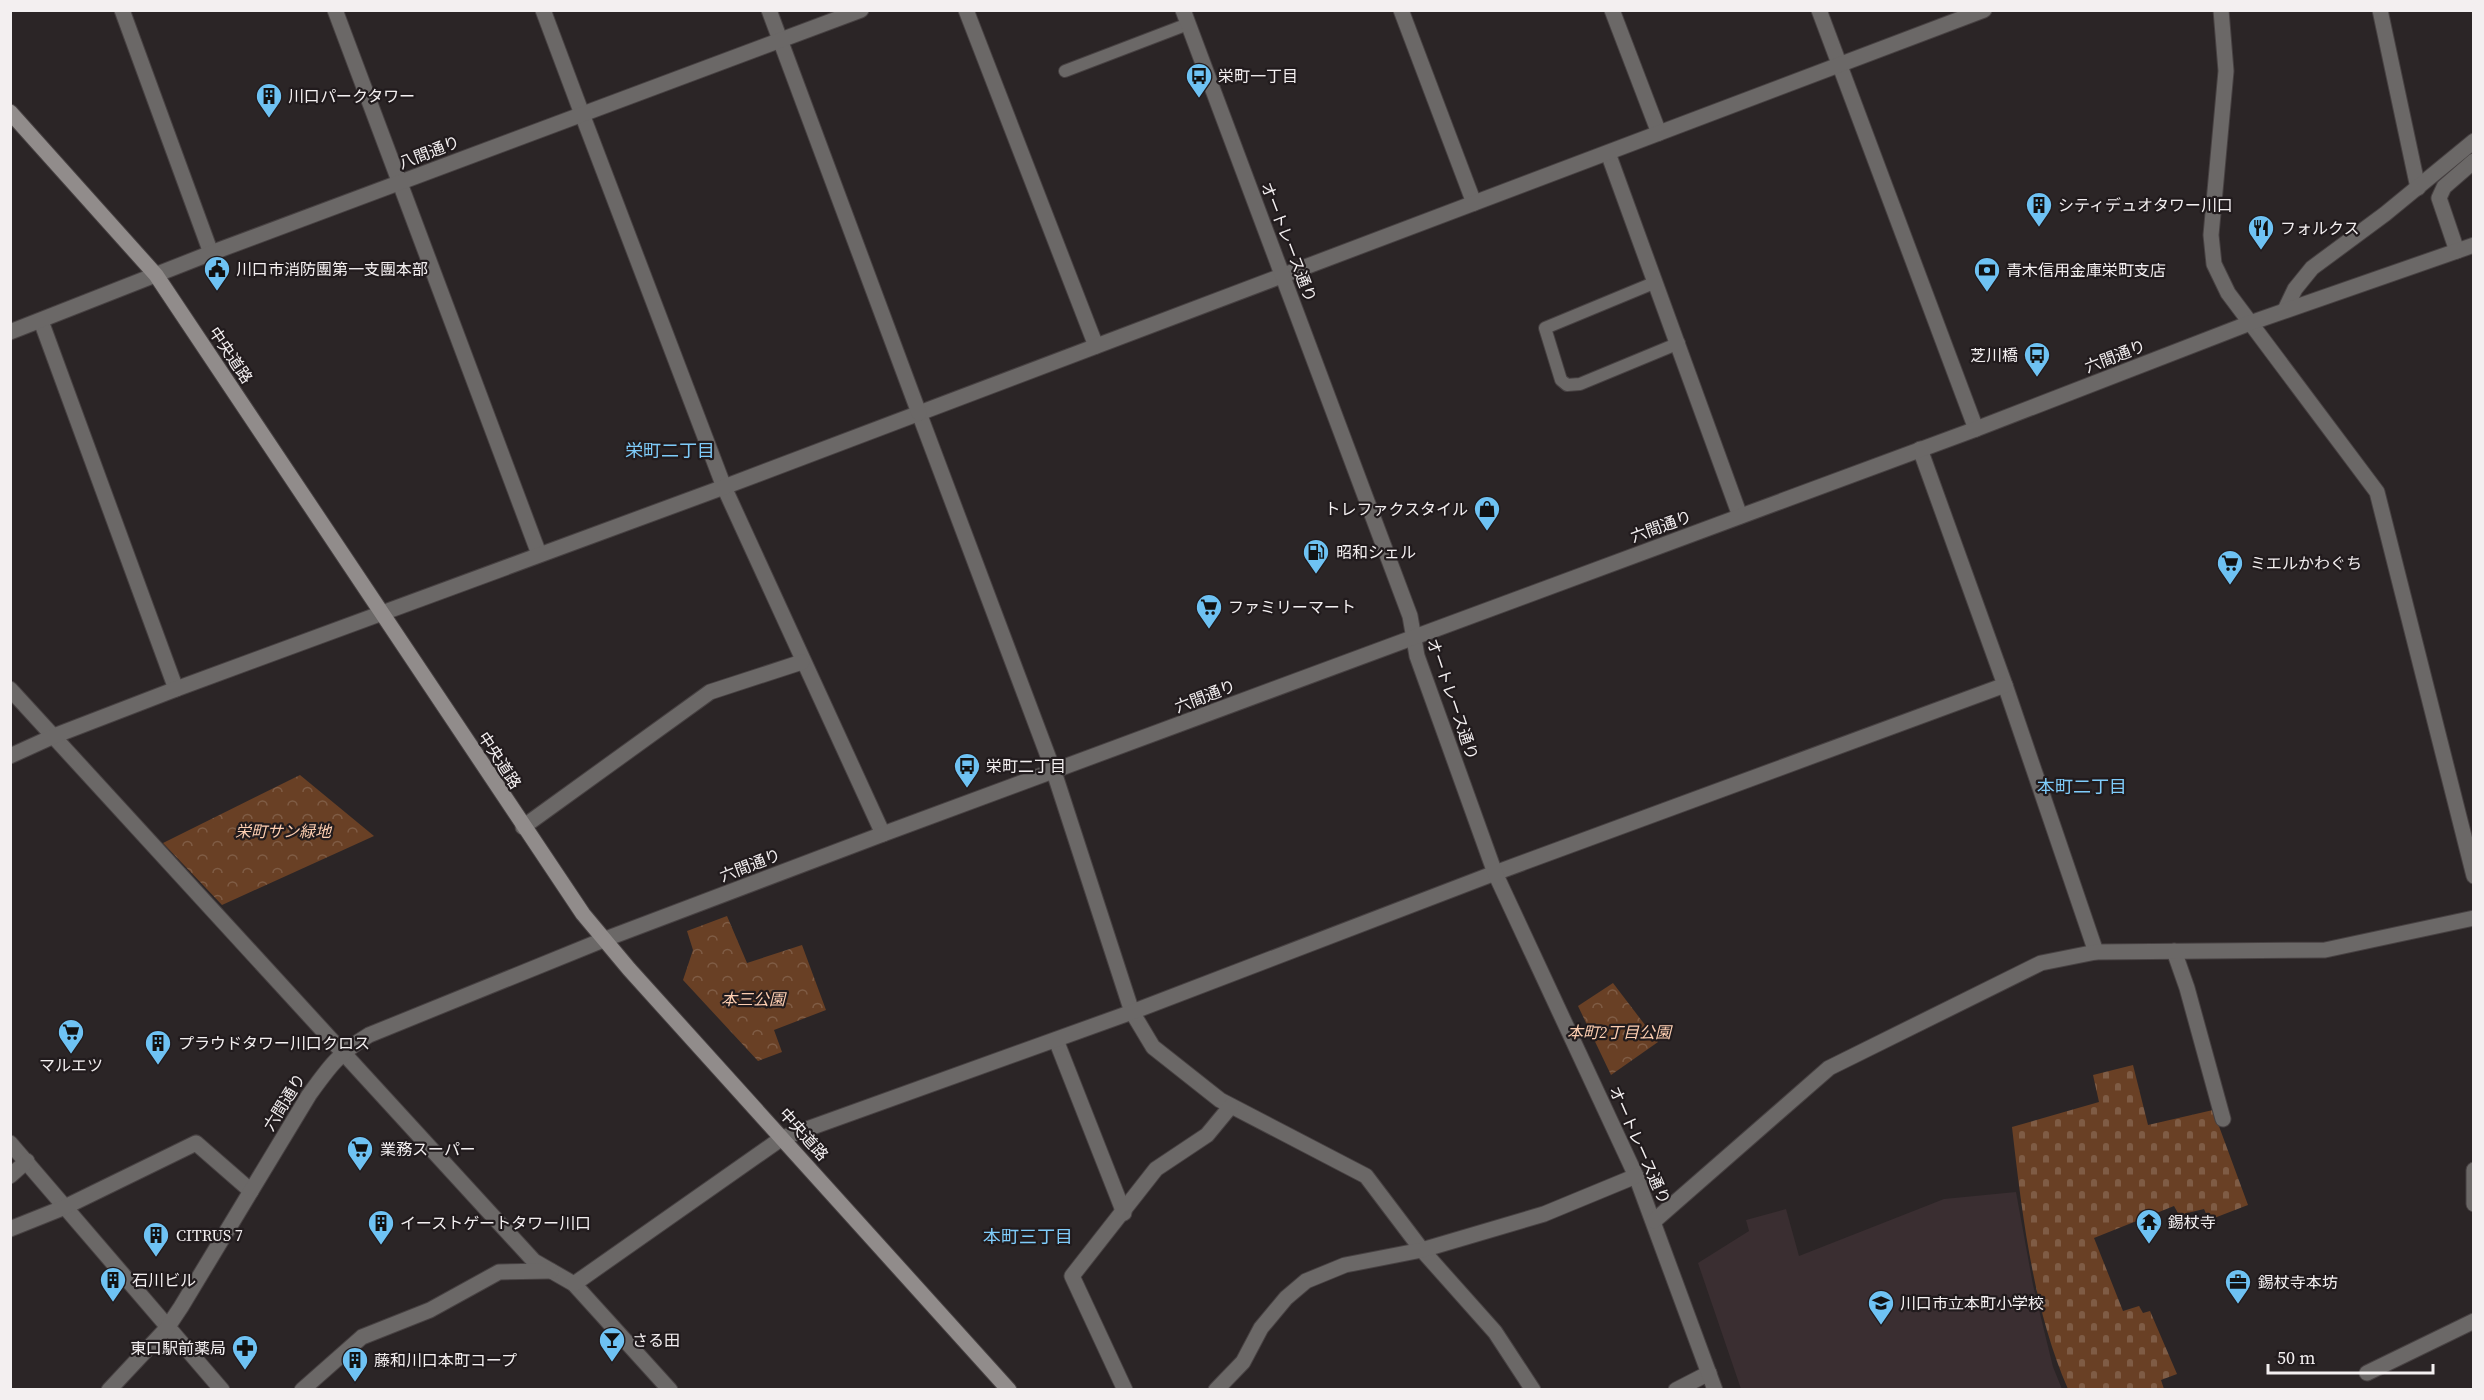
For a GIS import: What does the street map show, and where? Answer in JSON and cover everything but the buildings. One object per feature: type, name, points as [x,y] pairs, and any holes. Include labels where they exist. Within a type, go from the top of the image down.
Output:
[{"type":"main road","name":"中央道路","points":[[10,112],[156,275],[384,614],[523,827],[603,940],[1009,1389]]},
{"type":"street","points":[[122,10],[211,254]]},
{"type":"street","points":[[335,10],[539,554]]},
{"type":"street","points":[[543,10],[724,487],[802,662],[883,834]]},
{"type":"street","points":[[769,10],[1054,772],[1132,1012],[1153,1047],[1231,1106],[1366,1176],[1422,1250],[1495,1332],[1533,1389]]},
{"type":"street","name":"八間通り","points":[[10,332],[211,254],[861,10]]},
{"type":"street","points":[[966,10],[1096,346]]},
{"type":"street","points":[[1401,10],[1474,203]]},
{"type":"street","points":[[1612,10],[1659,133]]},
{"type":"street","points":[[1819,10],[1976,429]]},
{"type":"street","points":[[10,756],[54,736],[176,689],[724,487],[1984,10]]},
{"type":"street","points":[[2221,10],[2226,71],[2211,235],[2214,264],[2228,293],[2377,492],[2474,876]]},
{"type":"street","points":[[2380,10],[2418,188]]},
{"type":"street","name":"オートレース通り","points":[[1185,17],[1410,616],[1417,656],[1495,873],[1636,1176],[1715,1389]]},
{"type":"street","points":[[2285,310],[2295,289],[2312,268],[2418,188],[2474,141]]},
{"type":"street","points":[[1608,153],[1740,516]]},
{"type":"street","points":[[2457,250],[2440,208],[2439,198],[2444,187],[2474,161]]},
{"type":"street","name":"六間通り","points":[[109,1389],[166,1328],[309,1095],[343,1051],[369,1035],[603,940],[883,834],[1976,429],[2285,310],[2474,245]]},
{"type":"street","points":[[41,321],[176,689]]},
{"type":"street","points":[[1920,449],[2005,685],[2096,952]]},
{"type":"street","points":[[523,827],[710,692],[802,662]]},
{"type":"street","points":[[574,1284],[782,1138],[1132,1012],[1495,873],[2005,685]]},
{"type":"street","points":[[10,689],[534,1260],[574,1284],[670,1389]]},
{"type":"street","points":[[1654,1221],[1829,1068],[2041,963],[2096,952],[2325,950],[2474,918]]},
{"type":"street","points":[[2174,951],[2187,988],[2223,1119]]},
{"type":"street","points":[[1056,1040],[1124,1213]]},
{"type":"street","points":[[1125,1389],[1072,1276],[1124,1213],[1156,1169],[1208,1136],[1231,1106]]},
{"type":"street","points":[[10,1143],[166,1328],[222,1389]]},
{"type":"street","points":[[10,1229],[65,1207],[196,1143],[251,1191]]},
{"type":"street","points":[[10,1176],[27,1161]]},
{"type":"street","points":[[2474,1170],[2474,1204]]},
{"type":"street","points":[[1216,1389],[1243,1362],[1261,1328],[1286,1298],[1306,1281],[1345,1265],[1422,1250],[1545,1214],[1636,1176]]},
{"type":"street","points":[[302,1389],[362,1337],[430,1310],[499,1272],[552,1271]]},
{"type":"street","points":[[2367,1373],[2474,1321]]},
{"type":"street","points":[[1676,1389],[1709,1372]]},
{"type":"lane","points":[[1065,71],[1185,17]]},
{"type":"lane","points":[[1656,282],[1545,328],[1561,380],[1567,385],[1580,384],[1679,343]]},
{"type":"shaded area","name":"川口市立本町小学校","points":[[2016,1192],[2033,1285],[2053,1367],[2062,1389],[1741,1389],[1698,1263],[1749,1231],[1746,1220],[1786,1209],[1799,1256],[1944,1199]]},
{"type":"green space","name":"栄町サン緑地","points":[[300,775],[374,836],[222,905],[163,843]]},
{"type":"green space","name":"本三公園","points":[[727,916],[747,963],[802,945],[826,1010],[774,1030],[782,1052],[758,1061],[683,980],[693,950],[687,931]]},
{"type":"green space","name":"本町2丁目公園","points":[[1613,983],[1658,1042],[1611,1075],[1578,1006]]},
{"type":"green space","points":[[2133,1065],[2148,1125],[2213,1110],[2248,1205],[2209,1220],[2204,1209],[2179,1215],[2174,1206],[2094,1238],[2123,1311],[2139,1306],[2143,1313],[2150,1311],[2177,1374],[2161,1380],[2164,1389],[2068,1389],[2046,1327],[2038,1294],[2025,1227],[2012,1127],[2099,1102],[2093,1075]]},
{"type":"place","name":"栄町一丁目","points":[[1199,99]]},
{"type":"place","name":"川口パークタワー","points":[[269,119]]},
{"type":"place","name":"シティデュオタワー川口","points":[[2039,228]]},
{"type":"place","name":"フォルクス","points":[[2261,251]]},
{"type":"place","name":"川口市消防團第一支團本部","points":[[217,292]]},
{"type":"place","name":"青木信用金庫栄町支店","points":[[1987,293]]},
{"type":"place","name":"芝川橋","points":[[2037,378]]},
{"type":"place","name":"トレファクスタイル","points":[[1487,532]]},
{"type":"place","name":"昭和シェル","points":[[1316,575]]},
{"type":"place","name":"ミエルかわぐち","points":[[2230,586]]},
{"type":"place","name":"ファミリーマート","points":[[1209,630]]},
{"type":"place","name":"栄町二丁目","points":[[967,789]]},
{"type":"place","name":"マルエツ","points":[[71,1055]]},
{"type":"place","name":"プラウドタワー川口クロス","points":[[158,1066]]},
{"type":"place","name":"業務スーパー","points":[[360,1172]]},
{"type":"place","name":"錫杖寺","points":[[2149,1245]]},
{"type":"place","name":"イーストゲートタワー川口","points":[[381,1246]]},
{"type":"place","name":"CITRUS 7","points":[[156,1258]]},
{"type":"place","name":"石川ビル","points":[[113,1303]]},
{"type":"place","name":"錫杖寺本坊","points":[[2238,1305]]},
{"type":"place","name":"川口市立本町小学校","points":[[1881,1326]]},
{"type":"place","name":"さる田","points":[[612,1363]]},
{"type":"place","name":"東口駅前薬局","points":[[245,1371]]},
{"type":"place","name":"藤和川口本町コープ","points":[[355,1383]]},
{"type":"district","name":"栄町二丁目","points":[[670,450]]},
{"type":"district","name":"本町二丁目","points":[[2082,786]]},
{"type":"district","name":"本町三丁目","points":[[1028,1236]]}]
